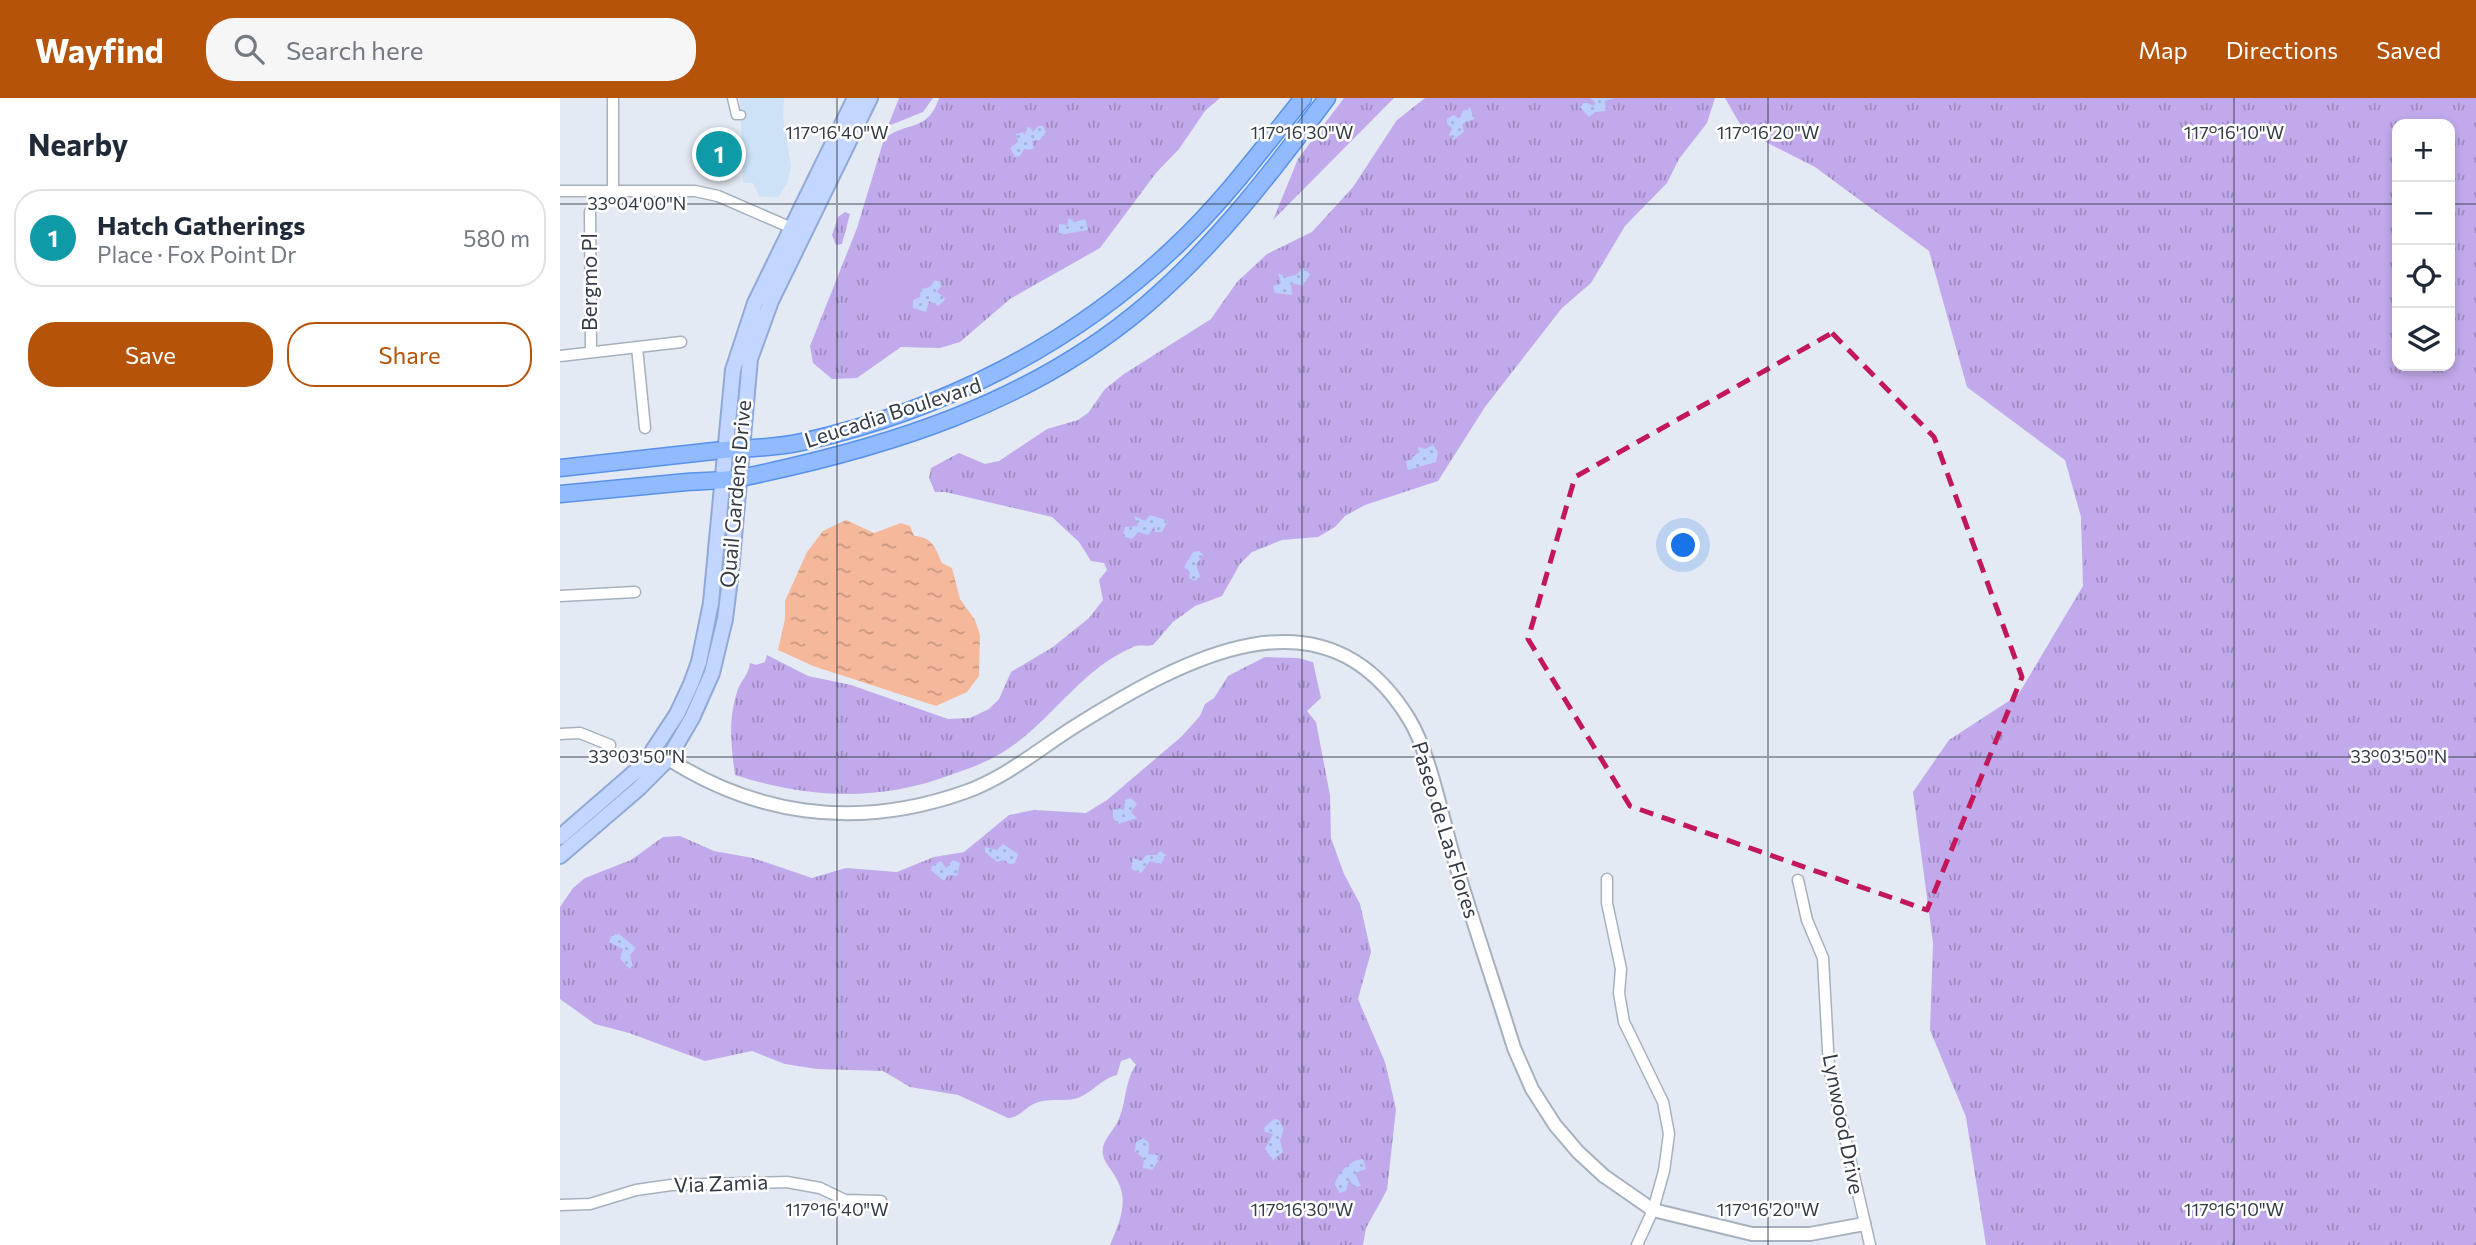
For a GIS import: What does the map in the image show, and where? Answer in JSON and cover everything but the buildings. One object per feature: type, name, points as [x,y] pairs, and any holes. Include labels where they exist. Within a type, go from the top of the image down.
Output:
[{"type":"main road","name":"Quail Gardens Drive","points":[[798,231],[855,98]]},
{"type":"main road","name":"Quail Gardens Drive","points":[[560,856],[638,789],[668,759],[692,718],[712,673],[725,619],[733,370],[746,327],[870,98]]},
{"type":"main road","name":"Leucadia Boulevard","points":[[560,468],[798,443],[924,406],[984,380],[1053,342],[1129,288],[1178,245],[1249,166],[1303,98]]},
{"type":"main road","name":"Leucadia Boulevard","points":[[560,494],[731,478],[858,452],[959,418],[997,401],[1067,361],[1144,307],[1193,262],[1266,180],[1327,98]]},
{"type":"main road","name":"Quail Gardens Drive","points":[[560,837],[644,764],[655,750],[691,684],[708,625],[731,478]]},
{"type":"street","points":[[613,192],[614,98]]},
{"type":"street","points":[[732,98],[736,115],[741,115]]},
{"type":"street","points":[[560,191],[695,191],[718,196],[798,231]]},
{"type":"street","name":"Bergmo Pl","points":[[590,212],[591,352]]},
{"type":"street","points":[[560,356],[681,342]]},
{"type":"street","points":[[637,347],[645,428]]},
{"type":"street","points":[[560,596],[635,592]]},
{"type":"street","name":"Paseo de Las Flores","points":[[655,750],[717,787],[774,806],[835,814],[903,808],[959,794],[1002,775],[1074,727],[1172,670],[1237,647],[1286,640],[1337,650],[1375,677],[1410,720],[1430,774],[1514,1048],[1532,1090],[1555,1125],[1578,1152],[1604,1176],[1653,1210],[1752,1234],[1810,1234],[1864,1224]]},
{"type":"street","points":[[560,734],[580,733],[610,745]]},
{"type":"street","points":[[1607,879],[1607,903],[1621,969],[1619,993],[1624,1022],[1663,1102],[1669,1134],[1664,1171],[1653,1210],[1637,1245]]},
{"type":"street","name":"Lynwood Drive","points":[[1798,880],[1807,920],[1823,958],[1829,1068],[1870,1245]]},
{"type":"street","name":"Via Zamia","points":[[560,1205],[590,1204],[636,1190],[671,1185],[787,1182],[820,1188],[845,1200],[881,1201]]},
{"type":"highlighted area","points":[[1832,333],[1934,437],[2022,677],[1927,910],[1630,806],[1528,639],[1575,477]]},
{"type":"shaded area","points":[[740,98],[784,98],[783,117],[791,166],[788,181],[778,198],[759,196],[753,183],[743,183]]},
{"type":"green space","points":[[899,98],[933,98],[923,112],[888,126]]},
{"type":"green space","points":[[939,98],[1220,98],[1205,111],[1179,149],[1156,173],[1100,248],[1010,299],[960,342],[940,348],[901,347],[857,378],[832,379],[813,363],[810,346],[857,228],[884,139],[929,117]]},
{"type":"green space","points":[[1344,98],[1394,98],[1273,220],[1298,159]]},
{"type":"green space","points":[[1425,98],[1715,98],[1707,123],[1679,159],[1667,183],[1625,226],[1591,283],[1562,308],[1485,407],[1438,481],[1365,505],[1345,516],[1335,527],[1318,537],[1282,540],[1252,552],[1240,564],[1222,596],[1195,606],[1173,622],[1153,645],[1133,647],[1100,667],[1015,744],[977,765],[926,783],[871,793],[817,793],[735,775],[731,723],[734,703],[750,663],[756,665],[765,662],[767,655],[808,676],[851,685],[948,719],[970,718],[989,709],[999,699],[1011,672],[1053,647],[1089,618],[1103,600],[1099,580],[1107,570],[1104,563],[1091,561],[1079,542],[1052,517],[935,492],[929,478],[931,468],[959,453],[985,464],[999,461],[1047,429],[1078,420],[1088,413],[1105,389],[1124,374],[1211,319],[1237,282],[1267,254],[1312,232],[1353,187],[1397,120]]},
{"type":"green space","points":[[1725,98],[2476,98],[2476,1245],[1986,1245],[1966,1117],[1930,1030],[1933,943],[1913,792],[1949,740],[2018,695],[2083,586],[2081,517],[2065,460],[1967,387],[1929,251],[1815,167],[1744,131]]},
{"type":"green space","points":[[845,212],[850,214],[842,244],[836,245],[832,235],[838,217]]},
{"type":"green space","points":[[908,267],[917,270],[917,280],[906,293],[898,314],[885,323],[866,313],[866,308],[887,276]]},
{"type":"green space","points":[[1265,657],[1298,658],[1313,662],[1321,698],[1307,711],[1316,722],[1330,795],[1331,838],[1344,874],[1360,904],[1371,952],[1358,999],[1385,1062],[1396,1109],[1387,1190],[1366,1228],[1363,1245],[1110,1245],[1123,1204],[1120,1187],[1104,1158],[1103,1150],[1105,1141],[1121,1114],[1129,1078],[1136,1065],[1130,1058],[1121,1061],[1117,1075],[1106,1079],[1080,1097],[1041,1101],[1008,1118],[958,1095],[910,1087],[883,1071],[817,1069],[785,1064],[752,1051],[705,1061],[629,1033],[595,1024],[560,999],[560,907],[573,888],[585,878],[631,860],[663,837],[680,836],[714,851],[753,858],[812,878],[846,868],[897,872],[934,857],[964,852],[1009,815],[1034,810],[1086,813],[1107,800],[1181,737],[1200,716],[1205,704],[1214,698],[1228,676]]},
{"type":"sand","points":[[1590,98],[1615,98],[1605,101],[1606,111],[1595,112],[1589,117],[1580,107],[1585,102],[1594,106],[1595,102]]},
{"type":"sand","points":[[1470,107],[1474,119],[1462,124],[1464,132],[1453,140],[1449,135],[1452,128],[1447,124],[1447,119],[1454,115],[1459,119],[1463,111]]},
{"type":"sand","points":[[1038,126],[1043,126],[1046,132],[1040,140],[1032,141],[1034,150],[1024,149],[1020,156],[1015,157],[1010,148],[1018,142],[1016,134],[1023,132],[1025,135],[1026,128],[1030,127],[1033,132]]},
{"type":"sand","points":[[1069,218],[1075,222],[1085,219],[1088,230],[1059,235],[1059,224],[1067,225]]},
{"type":"sand","points":[[1303,268],[1310,274],[1303,286],[1291,283],[1292,295],[1275,293],[1273,286],[1281,283],[1278,273],[1286,277],[1296,275]]},
{"type":"sand","points":[[935,280],[943,283],[937,292],[945,298],[944,301],[938,306],[929,301],[926,312],[913,308],[913,300],[920,297],[921,289],[930,287]]},
{"type":"sand","points":[[1433,445],[1438,452],[1436,462],[1408,470],[1406,462],[1418,453],[1418,447],[1425,449]]},
{"type":"sand","points":[[1150,515],[1168,521],[1162,532],[1155,532],[1155,526],[1148,535],[1138,532],[1132,539],[1123,536],[1125,527],[1138,526],[1134,516],[1145,521]]},
{"type":"sand","points":[[1199,551],[1203,555],[1196,565],[1200,576],[1195,581],[1189,578],[1190,572],[1184,567],[1193,552]]},
{"type":"sand","points":[[1131,798],[1137,804],[1131,812],[1137,818],[1118,824],[1113,818],[1113,810],[1124,810],[1125,800]]},
{"type":"sand","points":[[1003,844],[1018,854],[1015,863],[1009,864],[1004,860],[997,862],[985,852],[985,847],[997,850]]},
{"type":"sand","points":[[1160,851],[1166,855],[1161,864],[1150,861],[1141,873],[1131,869],[1133,858],[1142,861],[1146,855],[1157,855]]},
{"type":"sand","points":[[953,860],[960,863],[957,876],[948,875],[944,881],[931,870],[932,866],[941,861],[946,868]]},
{"type":"sand","points":[[619,934],[636,948],[630,955],[633,966],[629,969],[620,958],[623,949],[609,942],[612,935]]},
{"type":"sand","points":[[1274,1119],[1279,1120],[1284,1130],[1280,1140],[1283,1152],[1273,1160],[1265,1149],[1273,1134],[1265,1132],[1264,1128]]},
{"type":"sand","points":[[1143,1138],[1149,1143],[1148,1154],[1158,1155],[1158,1161],[1152,1170],[1143,1168],[1144,1159],[1135,1151],[1136,1142]]},
{"type":"sand","points":[[1363,1159],[1366,1169],[1355,1173],[1361,1186],[1355,1187],[1349,1179],[1346,1191],[1340,1193],[1335,1185],[1338,1176],[1350,1164]]},
{"type":"water","points":[[846,520],[874,533],[901,523],[910,526],[914,536],[929,541],[942,563],[952,568],[960,599],[975,620],[980,635],[979,676],[967,692],[936,706],[813,666],[778,650],[785,619],[785,601],[807,552],[823,531]]},
{"type":"place","name":"Hatch Gatherings","points":[[719,154]]}]
